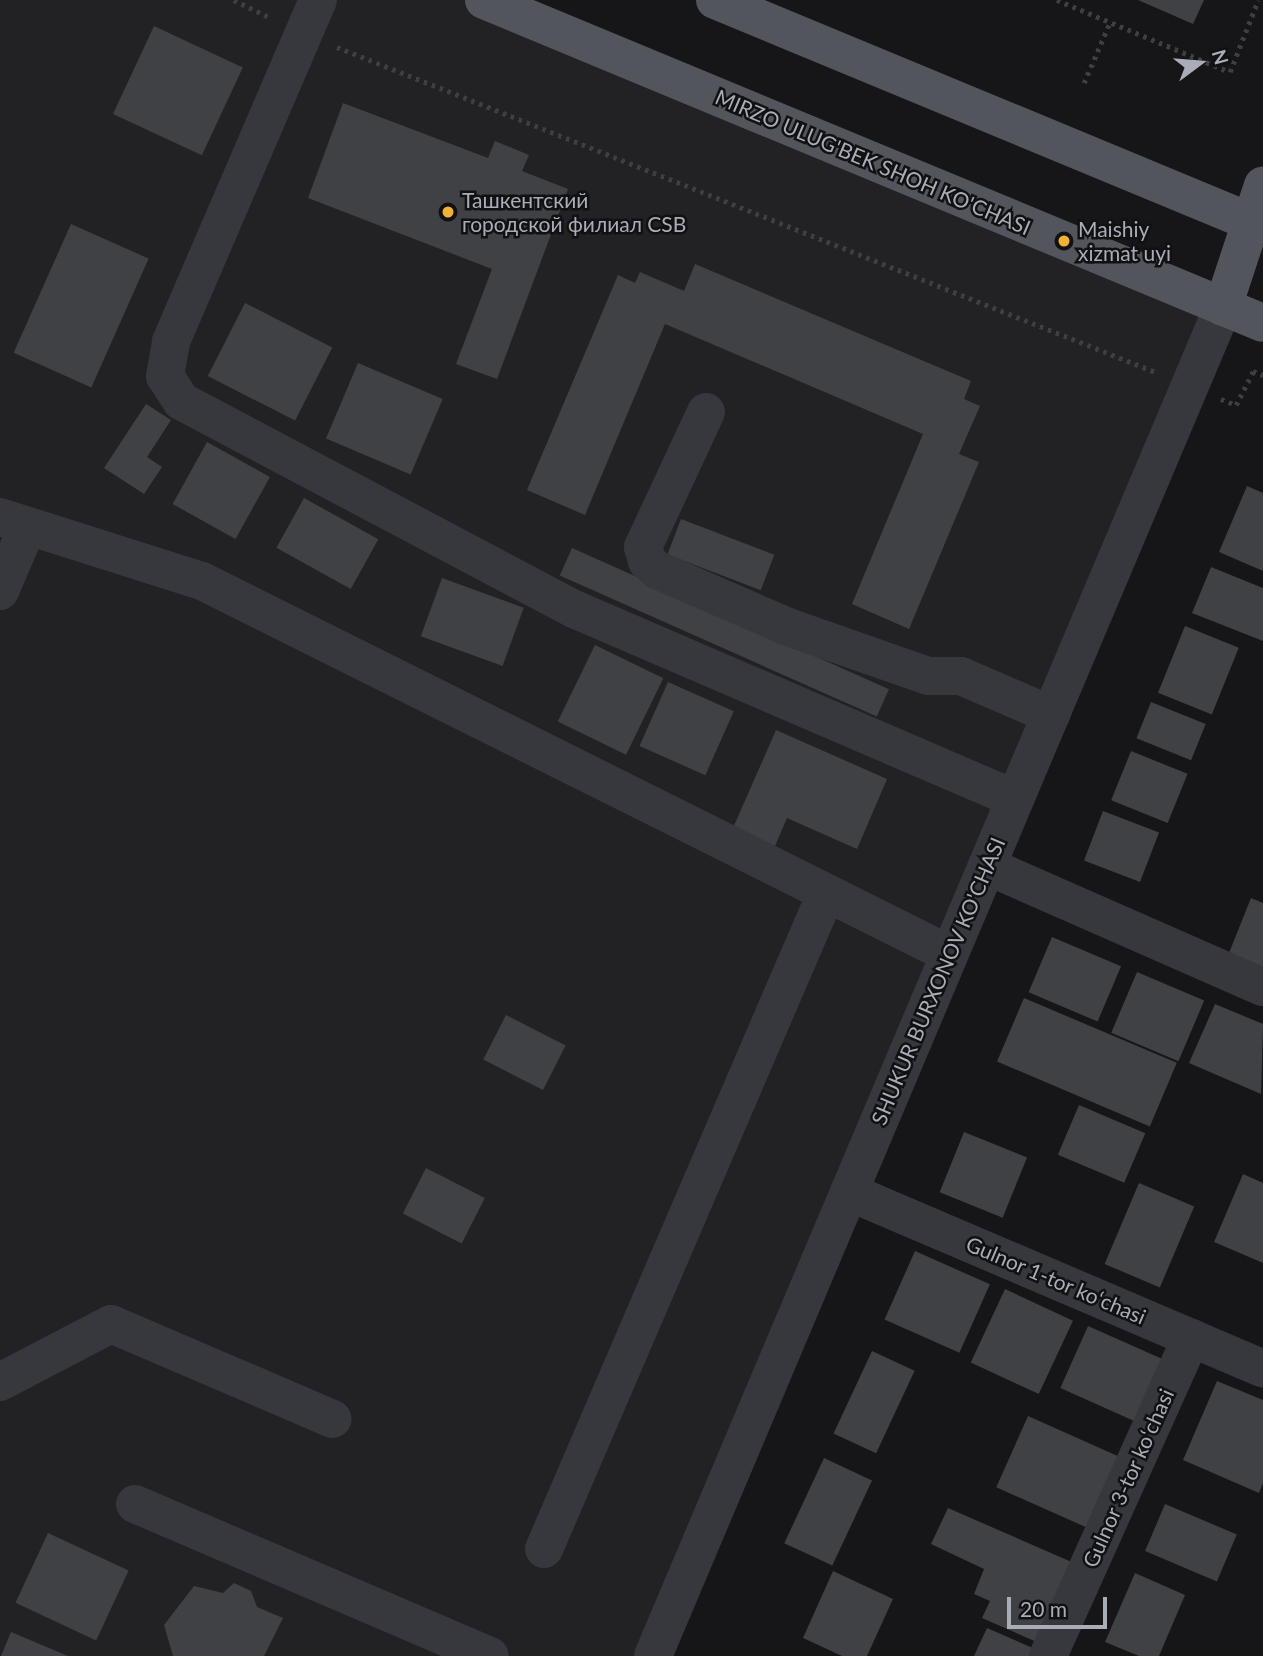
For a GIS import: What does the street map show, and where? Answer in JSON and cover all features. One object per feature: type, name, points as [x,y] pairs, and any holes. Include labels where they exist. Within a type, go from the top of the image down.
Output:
[{"type":"main road","name":"MIRZO ULUG'BEK SHOH KO'CHASI","points":[[484,0],[1263,323]]},
{"type":"main road","points":[[716,0],[1256,224]]},
{"type":"main road","points":[[1223,307],[1256,224],[1263,185]]},
{"type":"main road","points":[[1223,307],[1263,275]]},
{"type":"street","points":[[311,17],[171,342],[165,376],[181,401],[573,609],[1015,799]]},
{"type":"street","name":"SHUKUR BURXONOV KO'CHASI","points":[[653,1656],[1223,307]]},
{"type":"street","points":[[706,412],[643,547],[647,561],[657,570],[789,627],[929,676],[961,676],[1051,715]]},
{"type":"street","points":[[0,591],[13,523],[202,580],[825,896],[949,954]]},
{"type":"street","points":[[987,866],[1263,987]]},
{"type":"street","points":[[544,1549],[825,896]]},
{"type":"street","name":"Gulnor 1-tor koʻchasi","points":[[849,1192],[1263,1369]]},
{"type":"street","points":[[0,1382],[111,1324],[333,1419]]},
{"type":"street","name":"Gulnor 3-tor koʻchasi","points":[[1048,1656],[1191,1338]]},
{"type":"street","points":[[135,1504],[490,1656]]},
{"type":"path","points":[[234,0],[311,17],[1110,354]]},
{"type":"path","points":[[1057,0],[1230,72],[1258,0]]},
{"type":"path","points":[[1084,83],[1110,22]]},
{"type":"path","points":[[1236,405],[1253,371],[1263,375]]},
{"type":"shaded area","points":[[0,0],[484,0],[1223,307],[653,1656],[0,1656]]},
{"type":"building","points":[[1138,0],[1204,0],[1193,24]]},
{"type":"building","points":[[154,26],[243,67],[202,155],[113,114]]},
{"type":"building","points":[[343,103],[488,158],[495,141],[529,155],[522,171],[568,189],[497,379],[456,364],[492,269],[308,198]]},
{"type":"building","points":[[71,224],[149,259],[91,387],[14,353]]},
{"type":"building","points":[[695,264],[971,381],[964,399],[980,406],[959,454],[979,462],[909,629],[852,604],[923,434],[665,324],[585,515],[527,490],[618,275],[635,283],[640,272],[684,291]]},
{"type":"building","points":[[245,303],[332,347],[295,421],[208,376]]},
{"type":"building","points":[[358,363],[443,399],[411,474],[326,438]]},
{"type":"building","points":[[146,404],[171,420],[147,457],[162,467],[144,494],[104,468]]},
{"type":"building","points":[[207,442],[270,477],[236,539],[173,504]]},
{"type":"building","points":[[1247,486],[1263,493],[1263,571],[1219,552]]},
{"type":"building","points":[[304,498],[378,539],[351,589],[276,548]]},
{"type":"building","points":[[681,519],[774,555],[761,590],[667,554]]},
{"type":"building","points":[[572,548],[889,689],[877,717],[560,575]]},
{"type":"building","points":[[1211,567],[1263,588],[1263,641],[1192,613]]},
{"type":"building","points":[[442,578],[524,608],[503,666],[421,636]]},
{"type":"building","points":[[1185,626],[1239,648],[1212,714],[1158,693]]},
{"type":"building","points":[[595,645],[663,678],[626,755],[558,721]]},
{"type":"building","points":[[668,682],[734,711],[705,775],[640,746]]},
{"type":"building","points":[[1151,702],[1206,724],[1191,760],[1136,738]]},
{"type":"building","points":[[776,730],[887,779],[857,849],[787,818],[775,846],[733,828]]},
{"type":"building","points":[[1131,751],[1188,774],[1168,823],[1111,800]]},
{"type":"building","points":[[1103,811],[1159,833],[1140,882],[1084,860]]},
{"type":"building","points":[[1251,898],[1263,903],[1263,967],[1229,953]]},
{"type":"building","points":[[1052,937],[1121,966],[1098,1022],[1029,992]]},
{"type":"building","points":[[1137,972],[1204,1001],[1178,1061],[1111,1033]]},
{"type":"building","points":[[1024,998],[1177,1063],[1150,1126],[997,1062]]},
{"type":"building","points":[[1215,1004],[1263,1024],[1261,1094],[1189,1063]]},
{"type":"building","points":[[506,1015],[566,1045],[543,1090],[483,1060]]},
{"type":"building","points":[[1079,1105],[1145,1133],[1124,1183],[1058,1155]]},
{"type":"building","points":[[964,1132],[1027,1157],[1003,1218],[940,1192]]},
{"type":"building","points":[[426,1168],[485,1198],[462,1243],[403,1213]]},
{"type":"building","points":[[1243,1174],[1263,1183],[1263,1263],[1214,1242]]},
{"type":"building","points":[[1139,1183],[1194,1206],[1160,1287],[1105,1264]]},
{"type":"building","points":[[915,1251],[990,1284],[959,1353],[884,1320]]},
{"type":"building","points":[[1005,1289],[1073,1321],[1039,1394],[971,1362]]},
{"type":"building","points":[[1088,1326],[1163,1359],[1135,1421],[1060,1388]]},
{"type":"building","points":[[872,1351],[915,1371],[876,1453],[834,1433]]},
{"type":"building","points":[[1217,1381],[1263,1400],[1263,1483],[1259,1493],[1183,1460]]},
{"type":"building","points":[[1028,1416],[1119,1457],[1088,1528],[996,1487]]},
{"type":"building","points":[[824,1458],[872,1480],[832,1566],[784,1543]]},
{"type":"building","points":[[1165,1504],[1237,1534],[1217,1581],[1145,1551]]},
{"type":"building","points":[[948,1508],[1074,1563],[1039,1643],[982,1618],[990,1601],[974,1594],[984,1569],[931,1544]]},
{"type":"building","points":[[48,1533],[129,1571],[96,1640],[15,1603]]},
{"type":"building","points":[[833,1571],[893,1599],[867,1656],[842,1656],[803,1638]]},
{"type":"building","points":[[1135,1573],[1185,1595],[1159,1656],[1139,1656],[1105,1642]]},
{"type":"building","points":[[234,1583],[251,1591],[257,1607],[283,1618],[264,1656],[173,1656],[164,1625],[194,1586],[223,1593]]},
{"type":"building","points":[[987,1628],[1035,1649],[1033,1656],[974,1656]]},
{"type":"building","points":[[11,1632],[68,1656],[1,1656]]},
{"type":"place","name":"Ташкентский городской филиал CSB","points":[[448,212]]},
{"type":"place","name":"Maishiy xizmat uyi","points":[[1064,241]]}]
